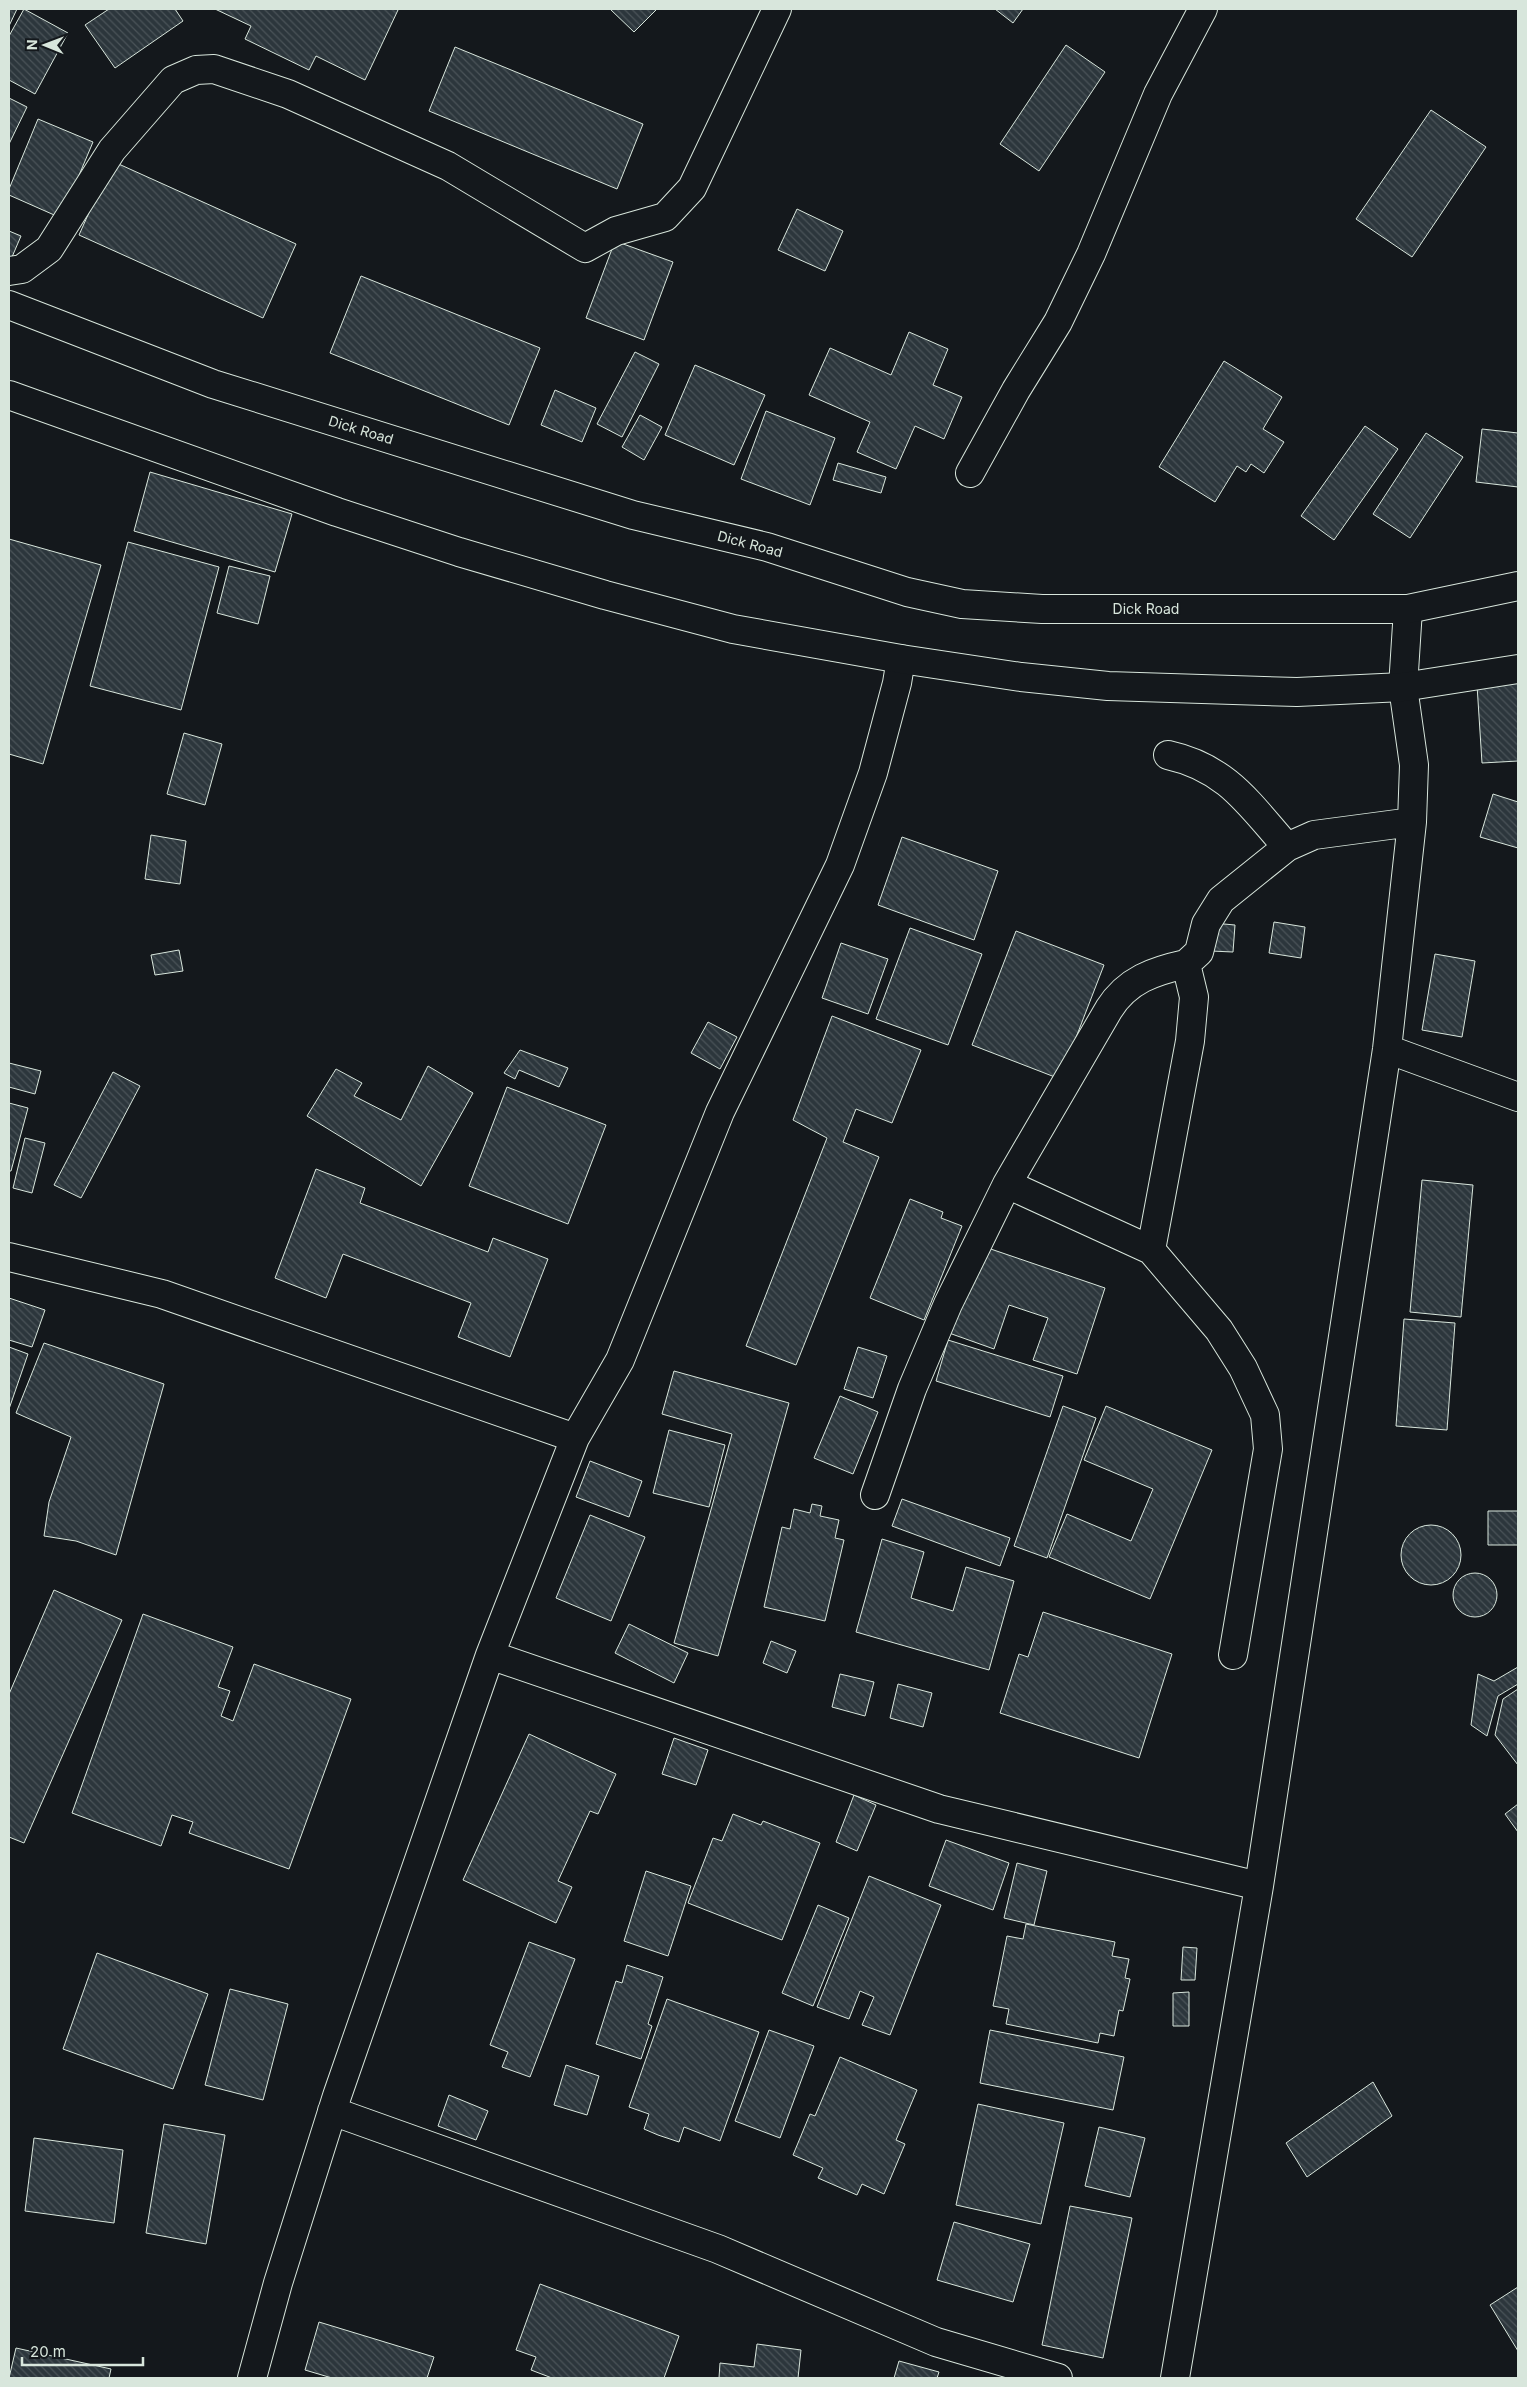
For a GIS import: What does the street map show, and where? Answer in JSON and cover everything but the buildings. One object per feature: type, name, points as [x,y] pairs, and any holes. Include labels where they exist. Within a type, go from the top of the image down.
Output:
[{"type":"street","points":[[9,271],[22,269],[49,249],[112,150],[173,80],[196,70],[214,69],[288,94],[448,166],[584,248],[616,231],[665,217],[692,188],[777,9]]},
{"type":"street","points":[[970,473],[1016,390],[1058,322],[1092,254],[1158,94],[1203,9]]},
{"type":"street","name":"Dick Road","points":[[9,305],[213,384],[632,515],[767,547],[907,592],[962,604],[1042,609],[1408,609],[1518,586]]},
{"type":"street","points":[[9,395],[337,512],[459,552],[605,595],[733,629],[901,659],[1021,677],[1108,686],[1297,692],[1403,687],[1518,669]]},
{"type":"street","points":[[1175,2378],[1259,1886],[1387,1049],[1412,822],[1414,765],[1403,687],[1408,609]]},
{"type":"street","points":[[252,2378],[278,2283],[332,2111],[490,1655],[575,1438],[620,1360],[720,1112],[840,865],[873,773],[897,682],[901,659]]},
{"type":"street","points":[[1168,755],[1191,760],[1205,767],[1235,788],[1287,846]]},
{"type":"street","points":[[875,1495],[912,1390],[948,1304],[1007,1184],[1119,994],[1138,980],[1159,970],[1186,964],[1199,952],[1206,924],[1221,900],[1287,846],[1314,835],[1412,822]]},
{"type":"street","points":[[1152,1250],[1190,1041],[1194,997],[1186,964]]},
{"type":"street","points":[[1387,1049],[1518,1096]]},
{"type":"street","points":[[1007,1184],[1152,1250],[1220,1330],[1243,1368],[1265,1415],[1268,1449],[1233,1655]]},
{"type":"street","points":[[9,1257],[162,1294],[575,1438]]},
{"type":"street","points":[[490,1655],[939,1809],[1259,1886]]},
{"type":"street","points":[[332,2111],[718,2248],[936,2342],[1058,2378]]}]
